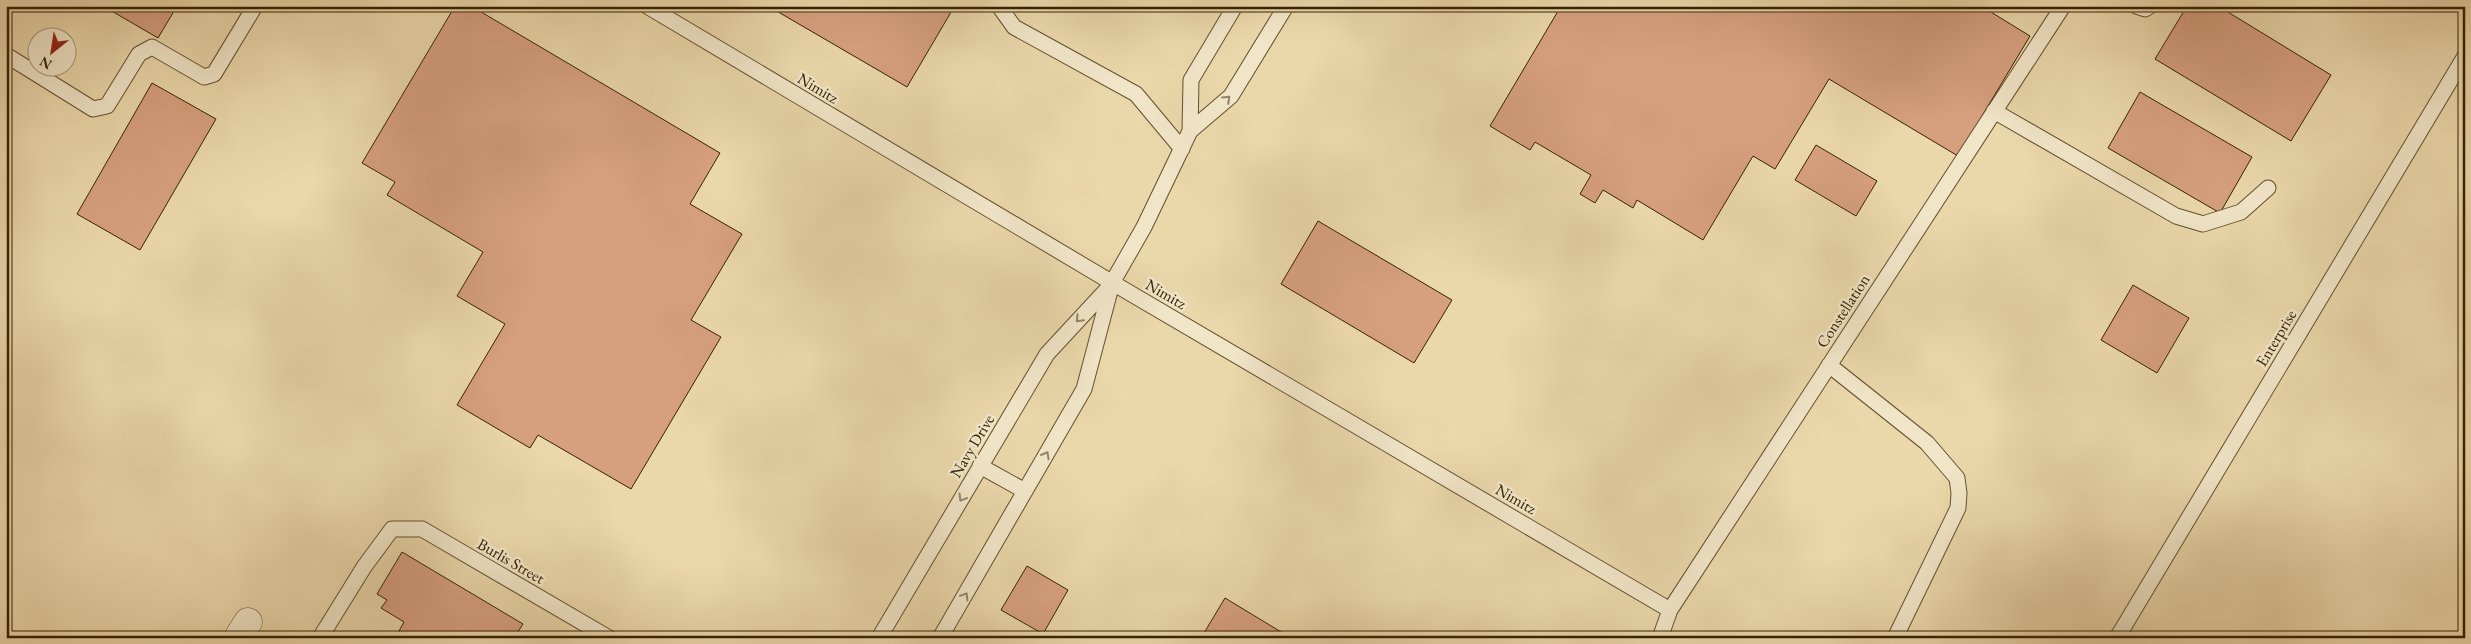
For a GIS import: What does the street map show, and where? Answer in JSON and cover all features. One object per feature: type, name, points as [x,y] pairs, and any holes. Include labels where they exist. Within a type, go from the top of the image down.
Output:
[{"type":"lane","points":[[6,55],[93,109],[107,106],[139,54],[152,47],[204,77],[214,74],[255,6]]},
{"type":"lane","name":"Nimitz","points":[[647,6],[1112,283],[1670,610]]},
{"type":"lane","points":[[999,6],[1014,27],[1136,94],[1182,148]]},
{"type":"lane","name":"Navy Drive","points":[[940,638],[1084,389],[1112,283],[1190,131],[1192,80],[1235,6]]},
{"type":"lane","name":"Navy Drive","points":[[1190,131],[1232,96],[1286,6]]},
{"type":"lane","name":"Constellation","points":[[1660,638],[1670,610],[2063,6]]},
{"type":"lane","points":[[2136,6],[2145,9],[2150,6]]},
{"type":"lane","name":"Enterprise","points":[[2117,638],[2465,56]]},
{"type":"lane","points":[[1994,111],[2176,216],[2203,224],[2241,212],[2268,188]]},
{"type":"lane","name":"Navy Drive","points":[[878,638],[1048,354],[1112,283]]},
{"type":"lane","points":[[1829,365],[1927,443],[1957,478],[1958,508],[1894,638]]},
{"type":"lane","points":[[980,466],[1025,491]]},
{"type":"lane","name":"Burlis Street","points":[[320,638],[364,567],[392,529],[422,529],[609,638]]},
{"type":"building","points":[[103,6],[177,6],[158,38]]},
{"type":"building","points":[[455,6],[471,6],[720,153],[690,204],[742,234],[691,320],[721,337],[631,489],[538,435],[530,448],[457,405],[505,324],[457,296],[483,252],[387,195],[395,182],[362,163]]},
{"type":"building","points":[[768,6],[953,6],[954,7],[907,87]]},
{"type":"building","points":[[1561,6],[1981,6],[2030,36],[1958,156],[1829,79],[1775,169],[1753,156],[1703,240],[1637,200],[1633,208],[1603,190],[1595,203],[1580,194],[1591,175],[1535,142],[1530,150],[1490,126]]},
{"type":"building","points":[[2187,6],[2218,6],[2331,75],[2291,141],[2155,59]]},
{"type":"building","points":[[152,83],[216,119],[140,250],[77,214]]},
{"type":"building","points":[[2140,92],[2252,157],[2220,213],[2108,148]]},
{"type":"building","points":[[1816,145],[1877,181],[1856,216],[1795,180]]},
{"type":"building","points":[[1318,221],[1452,300],[1414,363],[1281,284]]},
{"type":"building","points":[[2133,285],[2189,318],[2157,373],[2101,340]]},
{"type":"building","points":[[402,552],[523,624],[514,638],[395,638],[404,622],[381,608],[387,600],[377,594]]},
{"type":"building","points":[[1027,566],[1068,590],[1043,634],[1001,610]]},
{"type":"building","points":[[1225,598],[1291,638],[1201,638]]}]
